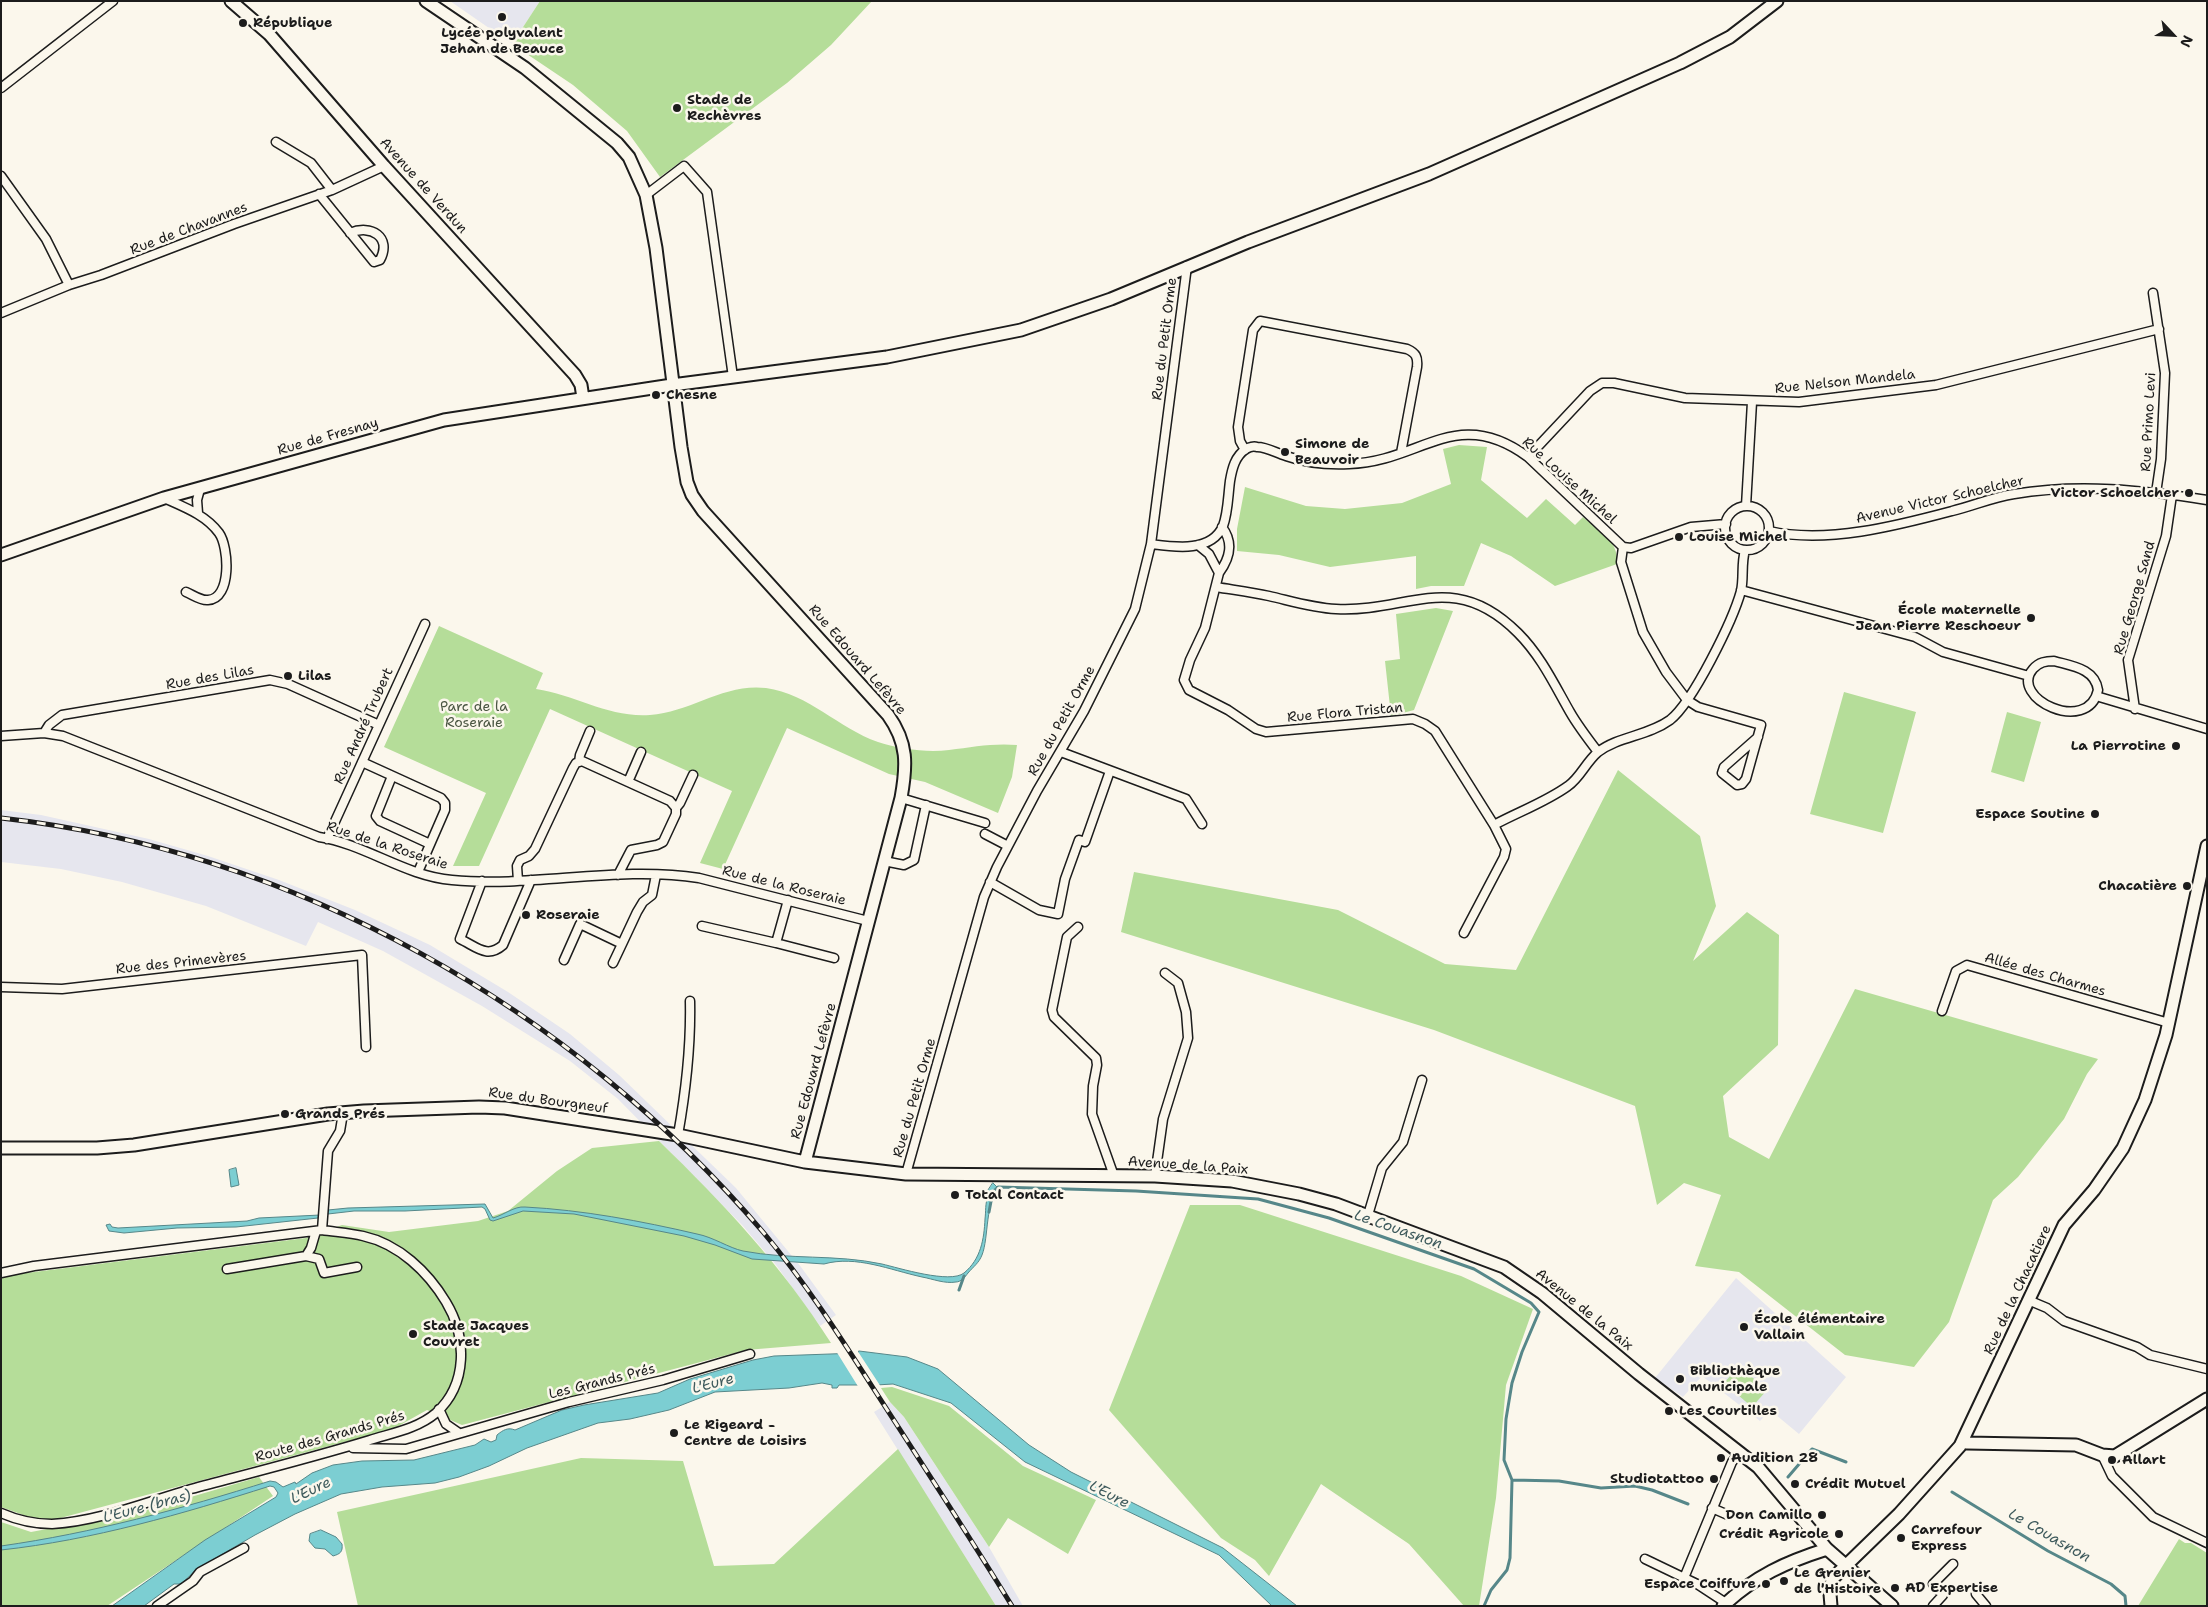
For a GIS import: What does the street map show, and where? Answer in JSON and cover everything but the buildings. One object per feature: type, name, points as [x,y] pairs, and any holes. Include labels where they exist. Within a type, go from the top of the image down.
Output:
[{"type":"street","points":[[1,87],[113,1]]},
{"type":"street","name":"Avenue de Verdun","points":[[231,1],[269,34],[384,166],[575,375],[581,385],[583,398]]},
{"type":"street","name":"Rue Edouard Lefèvre","points":[[426,1],[526,68],[617,143],[630,157],[646,195],[656,248],[684,469],[692,495],[703,511],[888,715],[896,726],[903,742],[905,775],[901,798],[805,1162]]},
{"type":"street","name":"Rue de Fresnay","points":[[1,554],[164,498],[444,420],[672,385],[887,357],[1021,330],[1111,299],[1187,266],[1429,174],[1680,63],[1730,37],[1777,1]]},
{"type":"street","points":[[276,142],[311,163],[332,190]]},
{"type":"street","name":"Rue de Chavannes","points":[[1,313],[69,285],[332,190],[384,166]]},
{"type":"street","points":[[646,195],[684,166],[707,192],[733,377]]},
{"type":"street","points":[[1,176],[46,239],[69,285]]},
{"type":"street","points":[[319,194],[350,233],[374,262],[380,260],[385,251],[384,242],[380,236],[364,230],[350,233]]},
{"type":"street","name":"Rue du Petit Orme","points":[[906,1174],[984,897],[990,882],[1114,653],[1135,609],[1151,544],[1187,266]]},
{"type":"street","name":"Rue Primo Levi","points":[[2153,293],[2165,373],[2161,459],[2156,493]]},
{"type":"street","points":[[1151,544],[1174,547],[1198,545],[1212,539],[1222,528],[1232,467],[1245,450],[1240,441],[1238,427],[1253,330],[1260,321],[1407,349],[1414,352],[1418,359],[1417,367],[1401,453]]},
{"type":"street","name":"Rue Nelson Mandela","points":[[1528,457],[1590,391],[1602,383],[1614,383],[1685,398],[1752,402],[1799,402],[1936,385],[2159,329]]},
{"type":"street","points":[[1746,506],[1752,402]]},
{"type":"street","name":"Rue Louise Michel","points":[[1245,450],[1256,446],[1303,461],[1330,464],[1366,462],[1401,453],[1441,438],[1469,433],[1496,439],[1511,445],[1528,457],[1623,547]]},
{"type":"street","name":"Avenue Victor Schoelcher","points":[[1769,531],[1785,535],[1850,533],[1952,511],[2013,494],[2056,490],[2116,488],[2207,500]]},
{"type":"street","points":[[198,513],[197,500],[200,489]]},
{"type":"street","name":"Rue George Sand","points":[[2135,709],[2128,660],[2166,536],[2172,495]]},
{"type":"street","points":[[164,498],[198,513],[220,534],[225,554],[227,579],[215,599],[206,601],[186,592]]},
{"type":"street","points":[[1746,506],[1754,508],[1765,516],[1769,531],[1763,543],[1758,547],[1745,550],[1738,548],[1727,538],[1726,524],[1733,512],[1746,506]]},
{"type":"street","points":[[1726,524],[1691,527],[1631,548],[1623,547],[1621,562],[1643,632],[1666,672],[1687,700],[1698,707],[1761,725],[1758,738],[1746,779],[1742,784],[1737,785],[1722,773],[1724,767],[1758,738]]},
{"type":"street","name":"Rue Flora Tristan","points":[[1222,528],[1228,538],[1230,551],[1219,573],[1205,628],[1190,660],[1184,680],[1189,690],[1228,710],[1249,725],[1266,732],[1414,719],[1435,731],[1494,825],[1506,849],[1504,858],[1464,933]]},
{"type":"street","points":[[1198,545],[1209,554],[1219,573]]},
{"type":"street","points":[[1494,825],[1570,786],[1598,752],[1618,741],[1648,732],[1670,719],[1687,700],[1725,633],[1741,590],[1742,561],[1745,550]]},
{"type":"street","points":[[1216,587],[1336,609],[1377,606],[1438,596],[1454,598],[1487,609],[1516,631],[1530,646],[1551,677],[1570,713],[1598,752]]},
{"type":"street","points":[[1741,590],[1915,637],[1943,652],[2029,676]]},
{"type":"street","name":"Rue André Trubert","points":[[327,838],[425,624]]},
{"type":"street","points":[[2049,661],[2082,668],[2095,680],[2098,690],[2096,696],[2090,706],[2078,712],[2050,706],[2034,696],[2028,684],[2029,676],[2036,666],[2049,661]]},
{"type":"street","name":"Rue des Lilas","points":[[44,733],[49,725],[62,715],[270,680],[288,684],[378,725]]},
{"type":"street","points":[[2096,696],[2207,729]]},
{"type":"street","points":[[518,881],[517,866],[520,860],[529,856],[535,849],[573,768],[579,762],[580,754],[590,731]]},
{"type":"street","name":"Rue de la Roseraie","points":[[1,736],[44,733],[62,736],[319,837],[327,838],[418,872],[452,880],[518,881],[618,875],[675,874],[699,878],[868,921]]},
{"type":"street","points":[[628,782],[641,752]]},
{"type":"street","points":[[1061,752],[1186,799],[1202,824]]},
{"type":"street","points":[[362,762],[441,798],[445,803],[445,810],[418,872]]},
{"type":"street","points":[[579,762],[670,801],[676,808],[676,814],[663,842],[631,850],[618,875]]},
{"type":"street","points":[[990,882],[1039,910],[1058,914],[1065,879],[1079,840],[1085,842],[1110,771]]},
{"type":"street","points":[[676,808],[680,804],[693,775]]},
{"type":"street","points":[[392,776],[376,816],[380,821],[430,844]]},
{"type":"street","points":[[901,798],[985,823]]},
{"type":"street","points":[[884,861],[904,866],[914,860],[926,805]]},
{"type":"street","points":[[986,834],[1008,846]]},
{"type":"street","name":"Rue de la Chacatiere","points":[[1831,1606],[1832,1579],[1899,1514],[1960,1446],[2064,1225],[2094,1190],[2123,1148],[2145,1100],[2169,1023],[2207,846]]},
{"type":"street","points":[[613,963],[637,912],[643,902],[652,894],[656,874]]},
{"type":"street","points":[[482,881],[460,939],[478,949],[490,952],[497,951],[503,945],[531,880]]},
{"type":"street","points":[[776,943],[788,900]]},
{"type":"street","points":[[564,960],[580,924],[622,944]]},
{"type":"street","points":[[702,926],[834,958]]},
{"type":"street","points":[[1078,927],[1067,937],[1052,1010],[1054,1017],[1096,1058],[1092,1114],[1114,1176]]},
{"type":"street","name":"Rue des Primevères","points":[[1,987],[62,989],[362,955],[366,1048]]},
{"type":"street","name":"Allée des Charmes","points":[[1942,1011],[1956,971],[1967,966],[2169,1023]]},
{"type":"street","points":[[1154,1176],[1163,1119],[1188,1038],[1186,1012],[1178,983],[1165,973]]},
{"type":"street","points":[[678,1135],[686,1093],[691,1031],[690,1001]]},
{"type":"street","points":[[1368,1214],[1382,1168],[1403,1142],[1422,1080]]},
{"type":"street","name":"Rue du Bourgneuf","points":[[1,1148],[89,1148],[134,1145],[342,1113],[479,1107],[505,1108],[678,1135],[773,1157],[805,1162],[906,1174],[999,1174]]},
{"type":"street","points":[[306,1256],[319,1230],[323,1214],[328,1151],[340,1131],[342,1113]]},
{"type":"street","name":"Avenue de la Paix","points":[[999,1174],[1154,1176],[1232,1181],[1299,1194],[1368,1214],[1504,1267],[1542,1292],[1639,1374],[1740,1452],[1772,1482],[1827,1549],[1892,1606]]},
{"type":"street","name":"Route des Grands Prés","points":[[1,1273],[34,1266],[319,1230],[364,1236],[387,1245],[405,1256],[436,1285],[453,1315],[462,1348],[457,1380],[449,1396],[439,1409],[416,1426],[346,1448],[100,1516],[54,1524],[34,1524],[1,1513]]},
{"type":"street","points":[[227,1269],[306,1256],[319,1259],[324,1273],[357,1267]]},
{"type":"street","points":[[2028,1300],[2047,1308],[2064,1321],[2137,1347],[2150,1355],[2207,1369]]},
{"type":"street","name":"Les Grands Prés","points":[[346,1448],[406,1448],[569,1402],[662,1380],[750,1354]]},
{"type":"street","points":[[1963,1441],[1967,1443],[2076,1445],[2102,1455],[2115,1456],[2206,1398]]},
{"type":"street","points":[[439,1409],[446,1424],[459,1433]]},
{"type":"street","points":[[1684,1578],[1732,1462],[1740,1452]]},
{"type":"street","points":[[2102,1455],[2112,1476],[2153,1516],[2207,1543]]},
{"type":"street","points":[[1712,1508],[1728,1515]]},
{"type":"street","points":[[157,1606],[192,1581],[200,1572],[244,1548]]},
{"type":"street","points":[[1645,1559],[1684,1578],[1725,1604],[1762,1575],[1787,1563],[1827,1549]]},
{"type":"street","points":[[1933,1606],[1943,1595],[1933,1584],[1953,1564]]},
{"type":"street","points":[[1976,1594],[1986,1606]]},
{"type":"shaded area","name":"Lycée polyvalent Jehan de Beauce","points":[[450,1],[540,1],[512,44]]},
{"type":"shaded area","points":[[1,810],[41,815],[149,839],[208,856],[279,880],[355,910],[430,945],[508,992],[570,1034],[619,1075],[736,1188],[801,1267],[836,1315],[820,1326],[776,1265],[743,1226],[618,1099],[570,1061],[482,1006],[383,951],[318,922],[306,946],[206,906],[122,882],[61,869],[1,862]]},
{"type":"shaded area","name":"École élémentaire Vallain","points":[[1736,1278],[1846,1377],[1799,1434],[1770,1410],[1760,1421],[1702,1376],[1683,1397],[1655,1378]]},
{"type":"shaded area","points":[[890,1402],[904,1417],[989,1547],[1023,1606],[996,1606],[874,1412]]},
{"type":"green space","name":"Stade de Rechèvres","points":[[540,1],[872,1],[831,45],[787,83],[660,177],[627,131],[573,85],[512,44]]},
{"type":"green space","points":[[1459,445],[1487,447],[1481,480],[1527,518],[1546,499],[1575,525],[1583,517],[1602,532],[1612,543],[1617,556],[1617,564],[1555,586],[1511,556],[1481,543],[1464,586],[1431,586],[1416,589],[1416,556],[1330,567],[1279,555],[1237,551],[1237,529],[1245,487],[1306,506],[1345,509],[1402,503],[1451,484],[1443,449]]},
{"type":"green space","points":[[1436,608],[1453,611],[1414,710],[1391,716],[1385,661],[1400,659],[1396,614]]},
{"type":"green space","name":"Parc de la Roseraie","points":[[439,626],[543,673],[536,689],[565,696],[606,710],[635,715],[665,713],[736,690],[766,688],[782,691],[796,697],[863,736],[895,747],[932,751],[991,745],[1017,745],[1012,777],[998,813],[925,782],[889,774],[787,728],[723,869],[700,863],[732,791],[550,709],[479,866],[453,866],[486,793],[384,747]]},
{"type":"green space","points":[[1844,692],[1916,712],[1883,833],[1810,814]]},
{"type":"green space","points":[[2007,712],[2041,722],[2024,782],[1991,772]]},
{"type":"green space","points":[[1618,770],[1700,836],[1716,906],[1693,961],[1747,912],[1779,935],[1778,1045],[1723,1096],[1729,1137],[1769,1159],[1855,989],[2098,1059],[2087,1074],[2064,1119],[2018,1177],[1993,1200],[1949,1322],[1914,1367],[1845,1355],[1739,1272],[1695,1266],[1721,1195],[1684,1183],[1657,1205],[1635,1106],[1434,1030],[1121,932],[1134,872],[1338,910],[1445,964],[1516,970]]},
{"type":"green space","name":"Stade Jacques Couvret","points":[[659,1141],[751,1237],[793,1288],[831,1343],[746,1350],[462,1425],[427,1410],[393,1429],[53,1520],[29,1517],[1,1507],[1,1279],[10,1275],[306,1238],[342,1225],[389,1232],[478,1221],[508,1211],[557,1171],[592,1148]]},
{"type":"green space","points":[[1190,1205],[1240,1205],[1461,1276],[1533,1309],[1506,1385],[1496,1498],[1479,1606],[1464,1606],[1409,1544],[1321,1484],[1269,1576],[1255,1560],[1221,1538],[1109,1410]]},
{"type":"green space","points":[[1739,1366],[1767,1390],[1752,1407],[1724,1383]]},
{"type":"green space","points":[[892,1387],[949,1406],[1023,1466],[1096,1500],[1068,1554],[1008,1518],[989,1547],[904,1417],[890,1402],[881,1388]]},
{"type":"green space","points":[[898,1449],[996,1606],[358,1606],[337,1512],[581,1458],[683,1461],[714,1566],[774,1564]]},
{"type":"green space","points":[[259,1477],[273,1496],[107,1606],[1,1606],[1,1522],[31,1532],[143,1511]]},
{"type":"green space","points":[[2179,1539],[2185,1543],[2191,1543],[2207,1553],[2207,1606],[2138,1606]]},
{"type":"water","points":[[236,1168],[239,1185],[231,1187],[229,1170]]},
{"type":"water","points":[[993,1183],[1000,1190],[995,1194],[992,1201],[982,1255],[978,1263],[958,1282],[939,1281],[861,1262],[848,1261],[824,1264],[752,1259],[684,1236],[574,1214],[523,1211],[493,1221],[490,1220],[485,1209],[482,1207],[405,1211],[354,1211],[328,1214],[318,1218],[236,1227],[177,1228],[124,1233],[109,1231],[106,1225],[110,1224],[112,1227],[118,1228],[247,1221],[259,1218],[320,1215],[328,1210],[348,1208],[485,1204],[493,1218],[521,1207],[590,1213],[703,1235],[743,1251],[760,1254],[865,1261],[924,1274],[948,1277],[964,1273],[978,1255],[984,1234],[988,1196],[985,1195]]},
{"type":"water","name":"L'Eure","points":[[859,1351],[907,1357],[938,1369],[1029,1445],[1071,1472],[1223,1548],[1297,1606],[1272,1606],[1219,1555],[1025,1462],[951,1403],[893,1384],[876,1385],[871,1376],[857,1377],[861,1385],[839,1385],[837,1388],[832,1388],[832,1385],[822,1383],[789,1388],[715,1392],[669,1410],[630,1419],[598,1423],[527,1448],[489,1466],[459,1477],[435,1483],[382,1487],[341,1494],[295,1514],[255,1535],[197,1569],[181,1584],[174,1584],[144,1606],[112,1606],[205,1540],[276,1497],[278,1493],[274,1487],[270,1486],[170,1516],[103,1533],[35,1546],[1,1550],[1,1546],[35,1541],[137,1519],[270,1481],[276,1482],[283,1487],[295,1482],[296,1484],[312,1473],[333,1465],[362,1461],[414,1460],[475,1445],[484,1439],[491,1442],[496,1440],[497,1435],[503,1430],[515,1430],[562,1410],[658,1393],[690,1379],[753,1360],[774,1356],[858,1353]]},
{"type":"water","points":[[321,1530],[336,1537],[342,1544],[342,1549],[339,1553],[333,1556],[325,1549],[315,1548],[309,1541],[310,1534]]},
{"type":"pier","points":[[857,1350],[881,1387],[875,1387],[870,1379],[860,1379],[864,1386],[859,1388],[836,1351]]},
{"type":"waterway","name":"Le Couasnon","points":[[994,1191],[998,1187],[1136,1191],[1258,1199],[1329,1218],[1474,1269],[1531,1303],[1539,1312],[1522,1352],[1512,1383],[1506,1419],[1504,1460],[1512,1480],[1510,1558],[1507,1570],[1491,1590],[1484,1606]]},
{"type":"waterway","name":"Le Couasnon","points":[[989,1212],[992,1196]]},
{"type":"waterway","name":"Le Couasnon","points":[[959,1290],[964,1276]]},
{"type":"waterway","name":"Le Couasnon","points":[[1788,1477],[1812,1449],[1846,1462]]},
{"type":"waterway","name":"Le Couasnon","points":[[1512,1480],[1559,1481],[1601,1488],[1635,1486],[1652,1490],[1688,1504]]},
{"type":"waterway","name":"Le Couasnon","points":[[1952,1492],[2048,1551],[2111,1584],[2125,1596],[2126,1606]]},
{"type":"railway","points":[[1,818],[110,836],[217,865],[321,904],[421,953],[515,1011],[605,1077],[687,1151],[763,1232],[780,1253],[842,1340],[1012,1606]]},
{"type":"place","name":"Lycée polyvalent Jehan de Beauce","points":[[502,17]]},
{"type":"place","name":"République","points":[[243,23]]},
{"type":"place","name":"Stade de Rechèvres","points":[[677,108]]},
{"type":"place","name":"Chesne","points":[[656,395]]},
{"type":"place","name":"Simone de Beauvoir","points":[[1285,452]]},
{"type":"place","name":"Victor Schoelcher","points":[[2189,493]]},
{"type":"place","name":"Louise Michel","points":[[1679,537]]},
{"type":"place","name":"École maternelle Jean Pierre Reschoeur","points":[[2031,618]]},
{"type":"place","name":"Lilas","points":[[288,676]]},
{"type":"place","name":"La Pierrotine","points":[[2176,746]]},
{"type":"place","name":"Espace Soutine","points":[[2095,814]]},
{"type":"place","name":"Chacatière","points":[[2187,886]]},
{"type":"place","name":"Roseraie","points":[[526,915]]},
{"type":"place","name":"Grands Prés","points":[[285,1114]]},
{"type":"place","name":"Total Contact","points":[[955,1195]]},
{"type":"place","name":"École élémentaire Vallain","points":[[1744,1327]]},
{"type":"place","name":"Stade Jacques Couvret","points":[[413,1334]]},
{"type":"place","name":"Bibliothèque municipale","points":[[1680,1379]]},
{"type":"place","name":"Les Courtilles","points":[[1669,1411]]},
{"type":"place","name":"Le Rigeard - Centre de Loisirs","points":[[674,1433]]},
{"type":"place","name":"Audition 28","points":[[1721,1458]]},
{"type":"place","name":"Allart","points":[[2112,1460]]},
{"type":"place","name":"Studiotattoo","points":[[1714,1479]]},
{"type":"place","name":"Crédit Mutuel","points":[[1795,1484]]},
{"type":"place","name":"Don Camillo","points":[[1822,1515]]},
{"type":"place","name":"Crédit Agricole","points":[[1839,1534]]},
{"type":"place","name":"Carrefour Express","points":[[1901,1538]]},
{"type":"place","name":"Le Grenier de l'Histoire","points":[[1784,1581]]},
{"type":"place","name":"Espace Coiffure","points":[[1766,1584]]},
{"type":"place","name":"AD Expertise","points":[[1895,1588]]},
{"type":"water label","name":"L'Eure (bras)","points":[[147,1507]]}]
